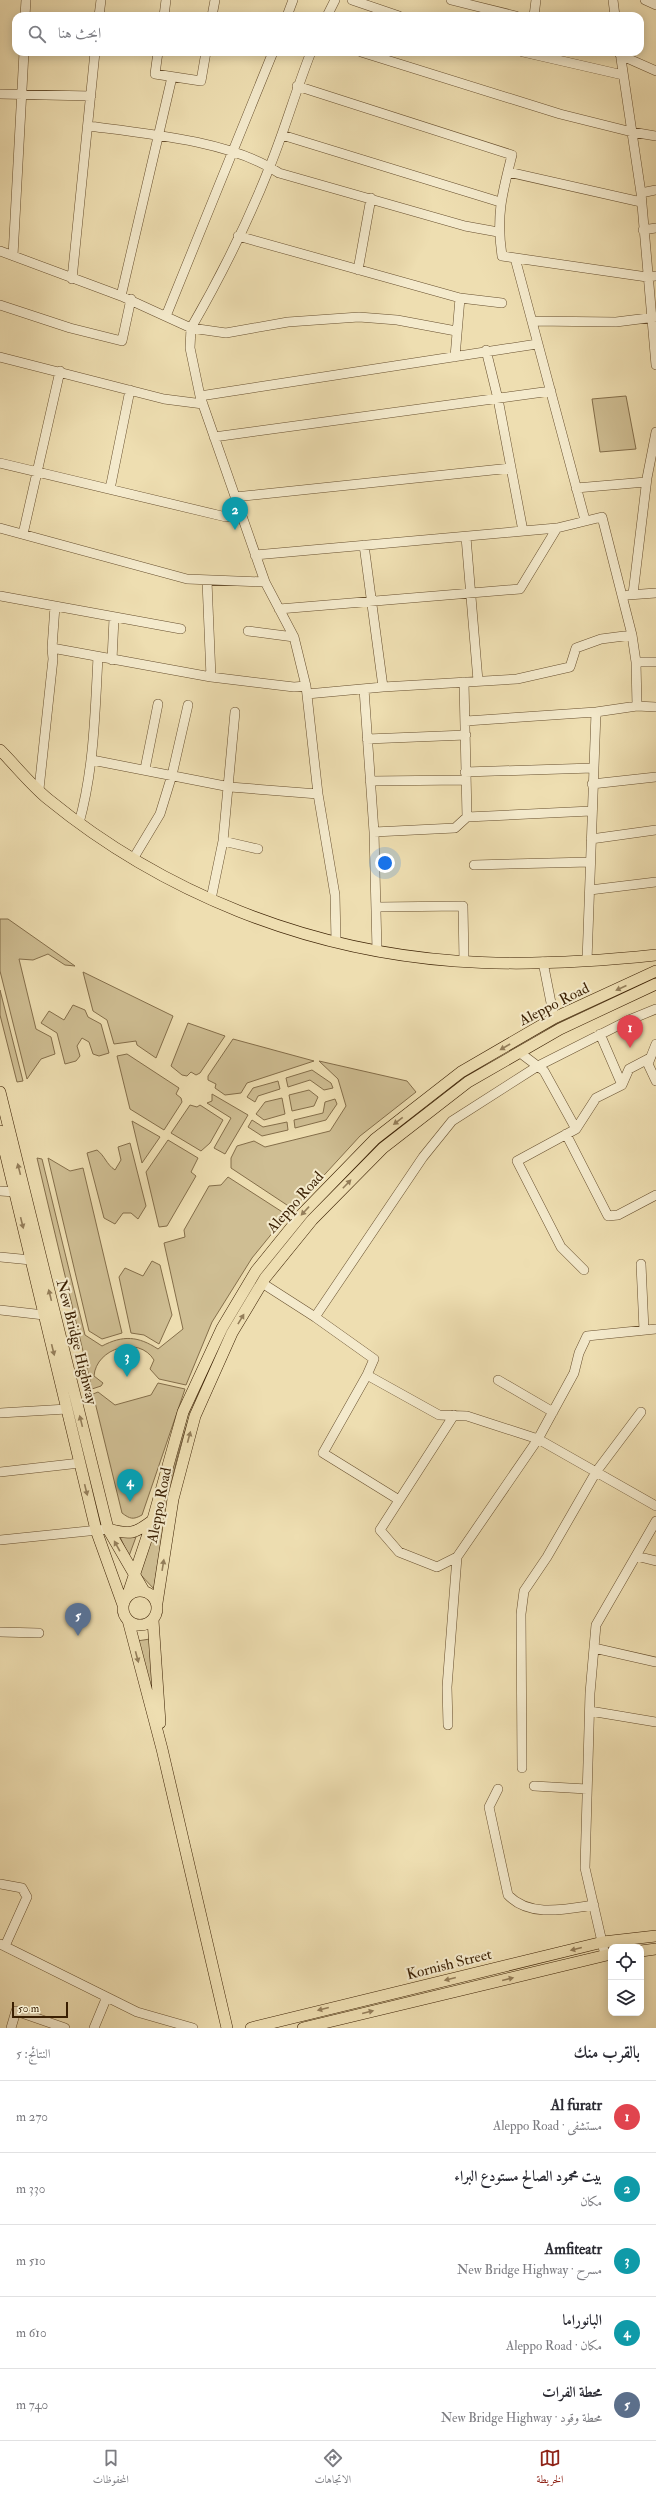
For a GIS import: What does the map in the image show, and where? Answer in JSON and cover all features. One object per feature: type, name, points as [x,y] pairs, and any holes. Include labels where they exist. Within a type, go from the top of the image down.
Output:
[{"type":"main road","points":[[0,750],[38,790],[79,823],[132,859],[211,899],[288,930],[378,950],[464,961],[587,961],[656,955]]},
{"type":"main road","name":"Aleppo Road","points":[[125,1601],[135,1578],[154,1519],[184,1412],[222,1328],[256,1271],[303,1213],[375,1139],[462,1072],[554,1018],[656,971]]},
{"type":"main road","name":"Aleppo Road","points":[[157,1603],[173,1499],[195,1416],[232,1333],[262,1283],[312,1220],[383,1148],[468,1082],[560,1028],[656,984]]},
{"type":"main road","name":"New Bridge Highway","points":[[0,1092],[108,1529],[135,1578],[144,1591]]},
{"type":"main road","name":"New Bridge Highway","points":[[0,1131],[96,1530],[125,1601]]},
{"type":"main road","points":[[108,1529],[131,1533],[139,1531],[154,1519]]},
{"type":"main road","points":[[162,1750],[153,1620],[157,1612],[157,1603],[152,1595],[144,1591],[135,1592],[125,1601],[128,1620],[162,1750],[227,2028]]},
{"type":"main road","points":[[128,1620],[137,1625],[153,1620]]},
{"type":"main road","name":"Kornish Street","points":[[251,2028],[603,1942],[656,1936]]},
{"type":"main road","points":[[644,1951],[656,1949]]},
{"type":"main road","name":"Kornish Street","points":[[303,2028],[608,1955]]},
{"type":"street","points":[[25,12],[26,0]]},
{"type":"street","points":[[100,12],[101,0]]},
{"type":"street","points":[[164,12],[166,0]]},
{"type":"street","points":[[213,12],[215,0]]},
{"type":"street","points":[[288,12],[293,0]]},
{"type":"street","points":[[329,12],[335,0]]},
{"type":"street","points":[[352,0],[387,12]]},
{"type":"street","points":[[451,0],[474,3],[503,12]]},
{"type":"street","points":[[534,12],[536,0]]},
{"type":"street","points":[[612,0],[614,12]]},
{"type":"street","points":[[645,0],[656,5]]},
{"type":"street","points":[[13,256],[24,56]]},
{"type":"street","points":[[72,279],[96,56]]},
{"type":"street","points":[[157,56],[155,74],[201,81],[205,56]]},
{"type":"street","points":[[166,316],[271,56]]},
{"type":"street","points":[[309,56],[297,86],[282,135],[270,167],[217,282],[192,328],[190,348],[202,400],[255,555],[265,582],[294,637],[307,690],[318,794],[335,895],[336,941]]},
{"type":"street","points":[[374,56],[560,114],[632,132],[656,136]]},
{"type":"street","points":[[540,56],[623,75]]},
{"type":"street","points":[[620,56],[641,198],[643,230],[652,277],[656,365]]},
{"type":"street","points":[[626,56],[656,71]]},
{"type":"street","points":[[121,296],[172,77]]},
{"type":"street","points":[[297,86],[512,156],[500,202],[498,232],[502,256],[652,277]]},
{"type":"street","points":[[0,94],[22,93],[91,96]]},
{"type":"street","points":[[88,126],[158,134],[232,152],[270,167],[278,173],[371,198],[465,226],[498,232]]},
{"type":"street","points":[[282,135],[500,202]]},
{"type":"street","points":[[508,172],[641,198],[656,190]]},
{"type":"street","points":[[358,270],[371,198]]},
{"type":"street","points":[[643,230],[656,228]]},
{"type":"street","points":[[238,236],[460,298],[502,303]]},
{"type":"street","points":[[0,251],[72,279],[131,299],[192,328],[226,333],[288,322],[359,317],[397,320],[456,331]]},
{"type":"street","points":[[515,258],[585,520]]},
{"type":"street","points":[[455,357],[460,298]]},
{"type":"street","points":[[0,304],[70,328],[122,341],[131,299]]},
{"type":"street","points":[[532,321],[616,322],[654,317]]},
{"type":"street","points":[[0,357],[60,371],[164,399],[202,400],[455,357],[486,350],[537,344]]},
{"type":"street","points":[[486,350],[498,399],[523,532]]},
{"type":"street","points":[[23,534],[60,371]]},
{"type":"street","points":[[110,489],[130,390]]},
{"type":"street","points":[[214,437],[551,391]]},
{"type":"street","points":[[633,594],[646,482],[656,432]]},
{"type":"street","points":[[0,462],[226,517],[241,514]]},
{"type":"street","points":[[235,497],[511,468]]},
{"type":"street","points":[[576,488],[646,482]]},
{"type":"street","points":[[255,555],[523,532],[557,528],[602,517],[632,635],[636,662],[637,706]]},
{"type":"street","points":[[0,528],[187,579],[207,581],[265,582]]},
{"type":"street","points":[[279,609],[371,600],[472,594],[520,589],[557,528]]},
{"type":"street","points":[[466,537],[472,594],[478,681]]},
{"type":"street","points":[[364,545],[383,687]]},
{"type":"street","points":[[207,581],[210,677]]},
{"type":"street","points":[[623,596],[656,593]]},
{"type":"street","points":[[0,596],[114,618],[181,628]]},
{"type":"street","points":[[38,790],[53,659],[52,648],[55,606]]},
{"type":"street","points":[[112,660],[114,618]]},
{"type":"street","points":[[248,632],[294,637]]},
{"type":"street","points":[[52,648],[210,677],[294,687],[307,690],[364,689],[517,679],[570,668],[576,648],[601,639],[632,635]]},
{"type":"street","points":[[79,823],[88,792],[92,760],[98,657]]},
{"type":"street","points":[[636,662],[656,662]]},
{"type":"street","points":[[464,682],[467,817]]},
{"type":"street","points":[[364,689],[374,832],[378,950]]},
{"type":"street","points":[[146,769],[158,704]]},
{"type":"street","points":[[132,859],[160,814],[172,775],[188,705]]},
{"type":"street","points":[[466,721],[596,712],[637,706],[656,707]]},
{"type":"street","points":[[211,899],[223,841],[230,787],[235,712]]},
{"type":"street","points":[[587,961],[590,890],[590,838],[596,712]]},
{"type":"street","points":[[367,739],[466,735]]},
{"type":"street","points":[[92,760],[146,769],[230,787],[318,794]]},
{"type":"street","points":[[370,782],[593,768]]},
{"type":"street","points":[[592,784],[656,777]]},
{"type":"street","points":[[374,832],[455,828],[467,817],[592,811]]},
{"type":"street","points":[[590,838],[656,830]]},
{"type":"street","points":[[223,841],[258,849]]},
{"type":"street","points":[[474,865],[590,862]]},
{"type":"street","points":[[590,890],[656,882]]},
{"type":"street","points":[[377,907],[463,906],[464,961]]},
{"type":"street","points":[[543,962],[554,1018]]},
{"type":"street","points":[[315,1317],[423,1157],[452,1121],[538,1066],[600,1034],[656,1009]]},
{"type":"street","points":[[600,1034],[622,1085]]},
{"type":"street","points":[[656,1044],[648,1064],[656,1081]]},
{"type":"street","points":[[519,1052],[544,1071],[576,1129]]},
{"type":"street","points":[[584,1270],[561,1247],[517,1162],[576,1129],[596,1098],[622,1085],[628,1068],[650,1058]]},
{"type":"street","points":[[566,1134],[608,1216],[618,1215],[656,1195]]},
{"type":"street","points":[[0,1191],[15,1192]]},
{"type":"street","points":[[0,1257],[31,1260]]},
{"type":"street","points":[[641,1264],[644,1330]]},
{"type":"street","points":[[262,1283],[315,1317],[374,1359],[368,1375],[323,1454],[399,1500]]},
{"type":"street","points":[[0,1310],[44,1315]]},
{"type":"street","points":[[448,1725],[447,1687],[457,1558],[538,1439],[574,1373],[579,1353],[587,1336],[656,1329]]},
{"type":"street","points":[[368,1375],[439,1415],[467,1416],[538,1439],[656,1506]]},
{"type":"street","points":[[498,1380],[553,1412]]},
{"type":"street","points":[[0,1413],[67,1409]]},
{"type":"street","points":[[522,1768],[521,1614],[524,1591],[547,1556],[596,1472],[641,1412]]},
{"type":"street","points":[[454,1415],[380,1530],[399,1552],[437,1567],[457,1558]]},
{"type":"street","points":[[0,1472],[80,1463]]},
{"type":"street","points":[[608,1955],[603,1942],[585,1868],[590,1711],[596,1625],[656,1521]]},
{"type":"street","points":[[0,1540],[108,1529]]},
{"type":"street","points":[[636,1556],[656,1561]]},
{"type":"street","points":[[0,1632],[39,1633]]},
{"type":"street","points":[[594,1648],[656,1662]]},
{"type":"street","points":[[590,1711],[656,1722]]},
{"type":"street","points":[[534,1786],[588,1789]]},
{"type":"street","points":[[498,1789],[489,1807],[508,1895],[514,1902],[542,1910],[594,1905]]},
{"type":"street","points":[[0,1884],[22,1888],[28,1897],[2,1945],[60,1972],[106,1999],[137,2012],[193,2028]]},
{"type":"street","points":[[94,2028],[106,1999]]},
{"type":"street","points":[[10,2028],[16,2012],[65,2028]]},
{"type":"shaded area","points":[[626,396],[636,449],[600,452],[592,399]]},
{"type":"shaded area","points":[[0,919],[8,919],[75,966],[65,965],[48,954],[33,960],[19,959],[36,1029],[51,1037],[55,1054],[41,1059],[27,1079],[0,971]]},
{"type":"shaded area","points":[[83,972],[173,1016],[156,1058],[137,1045],[136,1041],[114,1044],[107,1020],[93,1011]]},
{"type":"shaded area","points":[[656,975],[656,978],[583,1011],[529,1038],[457,1083],[405,1122],[356,1165],[311,1212],[270,1263],[235,1318],[206,1376],[183,1437],[173,1474],[154,1589],[139,1573],[179,1441],[198,1389],[224,1332],[248,1289],[299,1222],[350,1168],[377,1143],[434,1096],[464,1074],[487,1059],[534,1033]]},
{"type":"shaded area","points":[[0,990],[23,1081],[17,1082],[0,1015]]},
{"type":"shaded area","points":[[73,1005],[85,1010],[88,1017],[101,1024],[109,1053],[99,1056],[93,1054],[89,1042],[82,1038],[77,1046],[80,1056],[76,1061],[65,1064],[57,1033],[41,1023],[49,1011],[64,1020]]},
{"type":"shaded area","points":[[188,1023],[225,1036],[200,1073],[196,1075],[191,1072],[187,1076],[182,1075],[171,1066]]},
{"type":"shaded area","points":[[233,1039],[314,1061],[247,1083],[241,1093],[225,1095],[215,1088],[216,1084],[208,1080],[208,1076]]},
{"type":"shaded area","points":[[127,1054],[179,1088],[176,1094],[181,1098],[182,1102],[164,1130],[130,1109],[117,1056]]},
{"type":"shaded area","points":[[319,1061],[407,1081],[416,1092],[360,1136],[293,1209],[231,1168],[231,1158],[237,1146],[254,1141],[265,1147],[330,1131],[346,1106],[338,1079]]},
{"type":"shaded area","points":[[312,1070],[331,1083],[333,1088],[324,1090],[310,1080],[288,1087],[286,1078]]},
{"type":"shaded area","points":[[278,1081],[280,1089],[258,1096],[255,1102],[247,1097],[253,1088]]},
{"type":"shaded area","points":[[309,1090],[318,1097],[314,1106],[292,1111],[289,1095]]},
{"type":"shaded area","points":[[212,1094],[248,1115],[225,1154],[214,1148],[231,1118],[207,1103],[212,1101]]},
{"type":"shaded area","points":[[282,1098],[285,1114],[264,1120],[256,1114],[265,1102]]},
{"type":"shaded area","points":[[335,1099],[337,1104],[326,1120],[295,1128],[294,1120],[323,1113],[325,1102]]},
{"type":"shaded area","points":[[190,1105],[197,1107],[200,1105],[223,1120],[210,1143],[201,1151],[171,1133]]},
{"type":"shaded area","points":[[252,1120],[263,1127],[287,1122],[288,1130],[262,1136],[248,1127]]},
{"type":"shaded area","points":[[132,1121],[160,1137],[142,1163]]},
{"type":"shaded area","points":[[168,1140],[198,1158],[191,1172],[196,1176],[167,1226],[159,1227],[146,1172]]},
{"type":"shaded area","points":[[130,1143],[146,1206],[138,1219],[131,1213],[123,1213],[115,1224],[104,1218],[87,1153],[97,1150],[115,1170],[121,1160],[118,1147]]},
{"type":"shaded area","points":[[37,1158],[42,1159],[85,1335],[102,1346],[117,1340],[130,1338],[137,1339],[158,1349],[183,1329],[164,1243],[185,1237],[184,1230],[209,1186],[221,1185],[228,1177],[287,1215],[252,1258],[212,1322],[186,1385],[159,1379],[150,1369],[154,1360],[147,1352],[139,1348],[129,1347],[119,1348],[102,1358],[97,1366],[94,1376],[103,1383],[101,1386],[92,1389]]},
{"type":"shaded area","points":[[48,1158],[70,1171],[83,1168],[122,1333],[102,1339],[89,1331]]},
{"type":"shaded area","points":[[152,1261],[160,1265],[172,1315],[159,1344],[144,1335],[131,1333],[119,1277],[125,1268],[143,1276]]},
{"type":"shaded area","points":[[158,1383],[185,1389],[142,1515],[136,1518],[127,1517],[122,1513],[93,1394],[98,1392],[115,1405],[151,1395]]},
{"type":"shaded area","points":[[120,1537],[136,1537],[129,1556]]},
{"type":"shaded area","points":[[150,1639],[157,1720],[137,1641]]},
{"type":"place","name":"بيت محمود الصالح مستودع البراء","points":[[235,530]]},
{"type":"place","name":"Al furatr","points":[[630,1048]]},
{"type":"place","name":"Amfiteatr","points":[[127,1377]]},
{"type":"place","name":"البانوراما","points":[[130,1502]]},
{"type":"place","name":"محطة الفرات","points":[[78,1636]]}]
